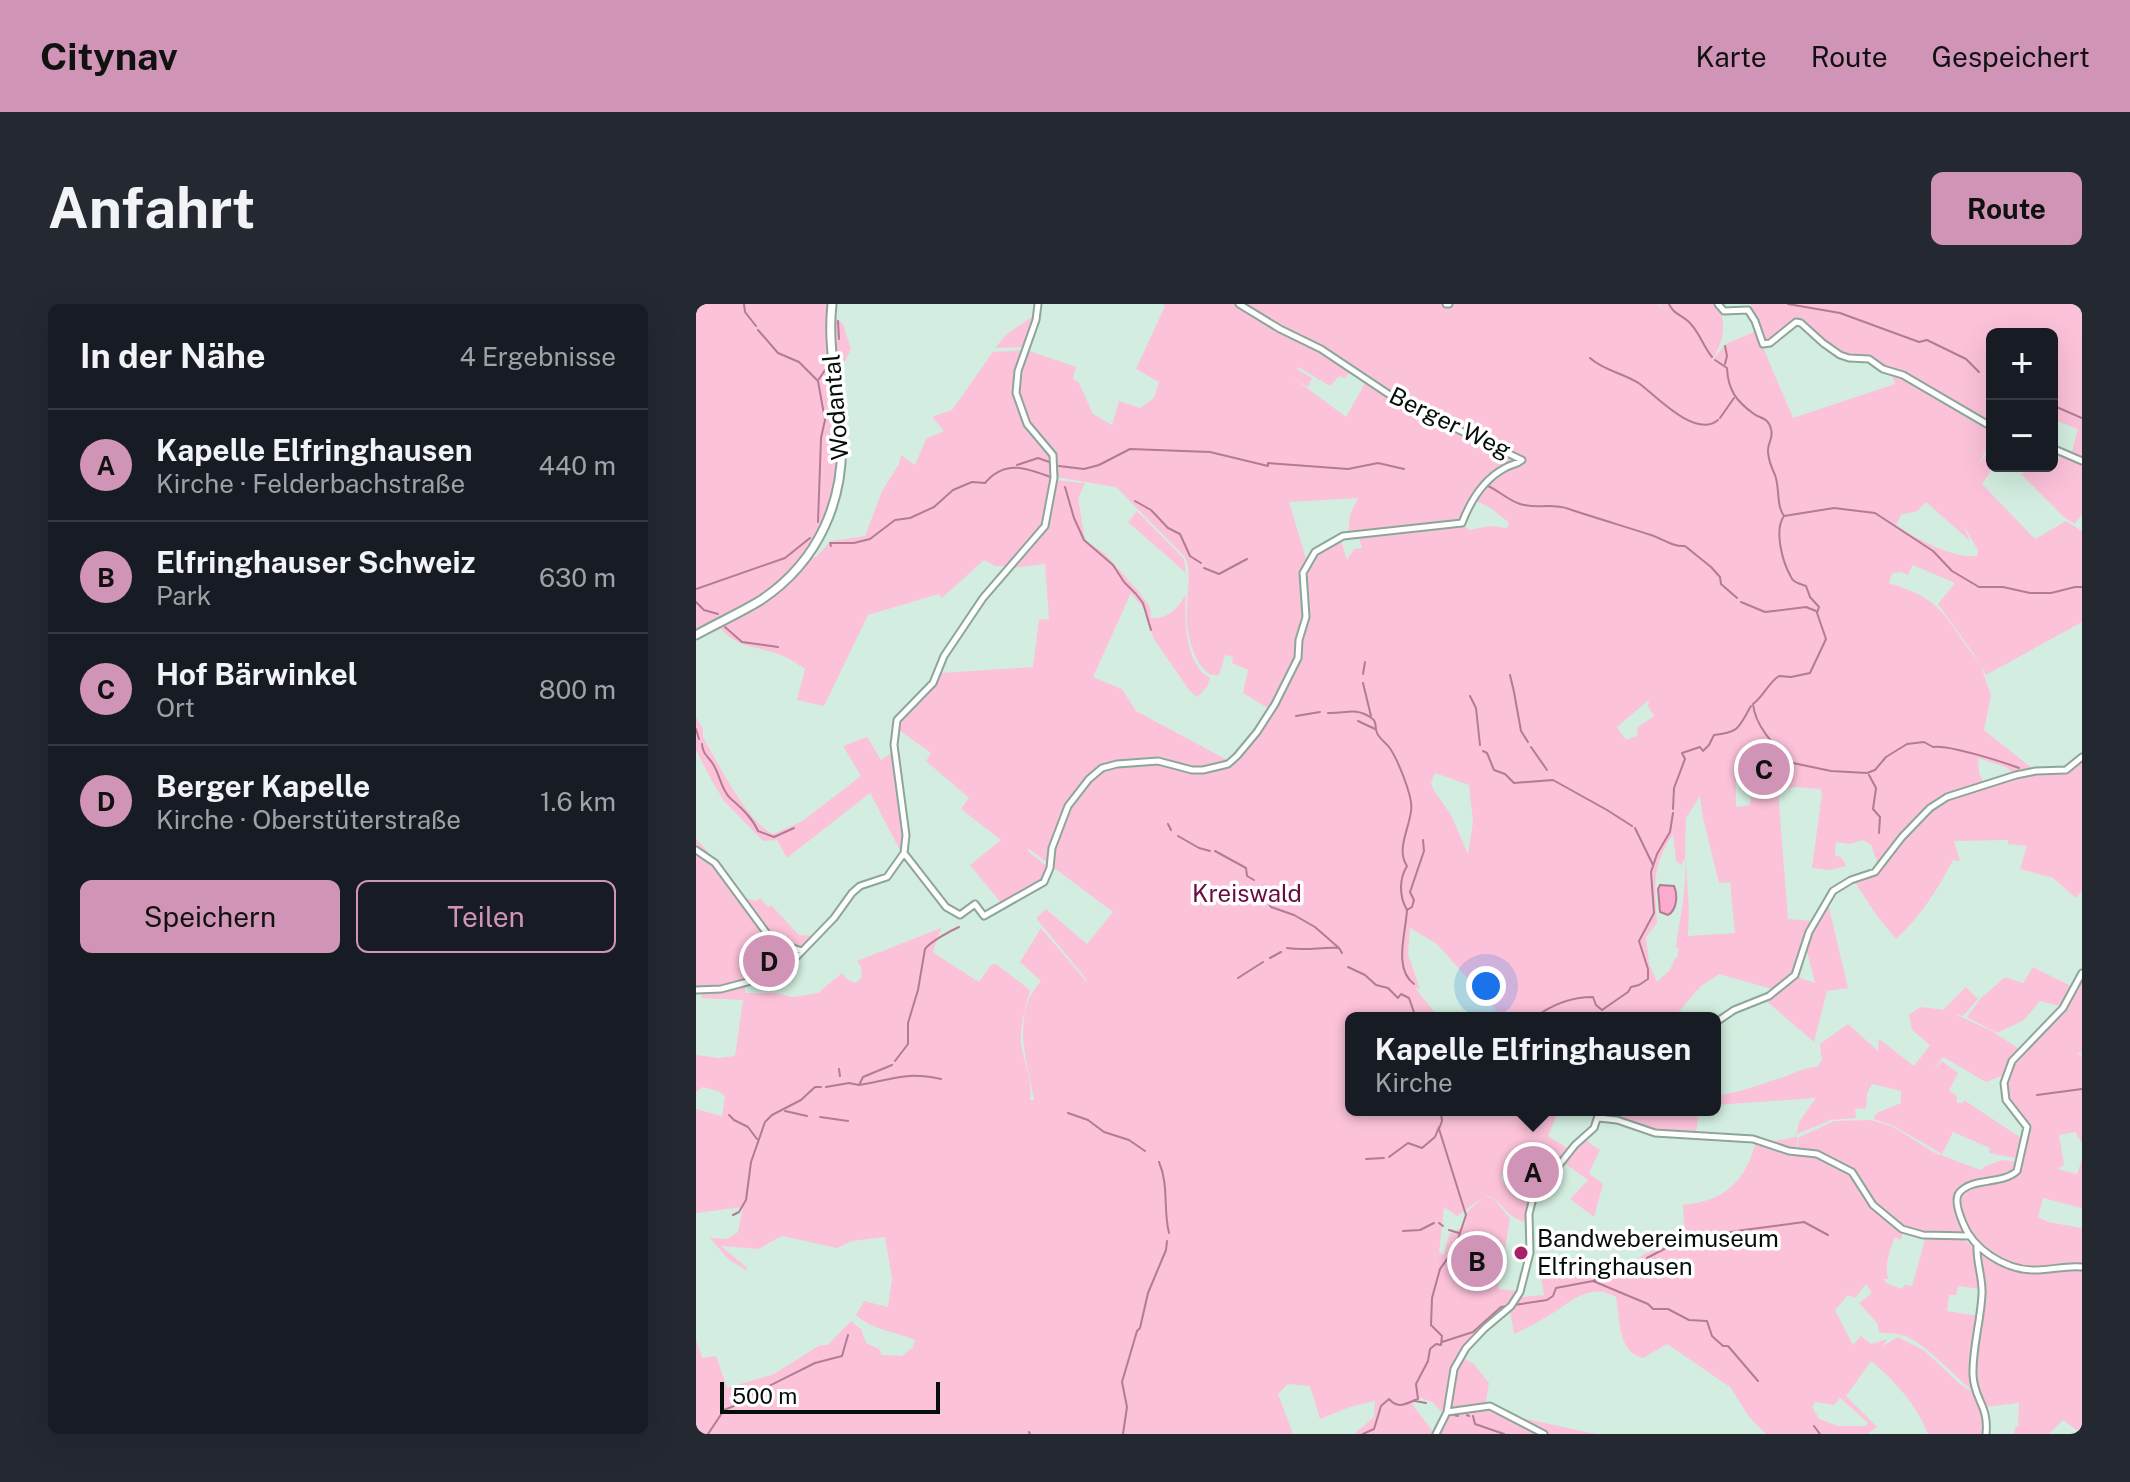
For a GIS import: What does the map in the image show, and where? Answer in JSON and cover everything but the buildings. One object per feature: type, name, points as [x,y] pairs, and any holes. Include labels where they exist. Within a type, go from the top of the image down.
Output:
[{"type":"main road","name":"Wodantal","points":[[696,635],[760,601],[781,584],[817,542],[830,516],[842,466],[831,352],[832,304]]},
{"type":"street","points":[[696,990],[717,989],[773,976],[786,969],[834,918],[852,893],[860,886],[887,877],[904,853],[906,835],[894,745],[897,720],[933,683],[950,647],[983,598],[1045,526],[1054,478],[1053,455],[1027,424],[1016,393],[1018,371],[1036,320],[1038,304]]},
{"type":"street","name":"Berger Weg","points":[[904,853],[946,907],[960,915],[966,907],[975,904],[984,916],[1044,882],[1050,868],[1052,848],[1068,806],[1102,768],[1158,761],[1203,770],[1228,764],[1257,732],[1298,658],[1299,640],[1306,617],[1303,573],[1315,552],[1343,536],[1462,523],[1469,507],[1488,481],[1522,460],[1402,403],[1321,349],[1239,304]]},
{"type":"street","points":[[1718,304],[1724,311],[1748,310],[1763,344],[1770,343],[1796,322],[1801,323],[1840,355],[1869,359],[1986,424]]},
{"type":"street","points":[[2058,451],[2082,461]]},
{"type":"street","points":[[1721,1019],[1734,1010],[1769,996],[1795,975],[1809,932],[1833,891],[1851,880],[1875,872],[1902,837],[1938,802],[2016,775],[2066,770],[2082,757]]},
{"type":"street","points":[[696,850],[715,863],[768,935],[781,944],[802,951]]},
{"type":"street","points":[[2082,973],[2063,1008],[2010,1066],[2003,1094],[2027,1127],[2017,1171],[2011,1176],[1971,1186],[1958,1194],[1960,1217],[1969,1236],[1997,1260],[2022,1269],[2082,1267]]},
{"type":"street","points":[[1436,1434],[1447,1412],[1454,1369],[1466,1348],[1511,1306],[1520,1292],[1530,1253],[1529,1214],[1533,1198],[1575,1145],[1594,1128],[1599,1118],[1655,1133],[1753,1139],[1789,1151],[1817,1154],[1856,1175],[1873,1205],[1902,1229],[1923,1235],[1969,1236]]},
{"type":"street","points":[[1977,1244],[1976,1259],[1982,1290],[1973,1374],[1976,1393],[1987,1414],[1986,1434]]},
{"type":"street","points":[[1447,1412],[1490,1406],[1544,1434]]},
{"type":"green space","points":[[696,304],[830,304],[829,313],[843,324],[851,349],[844,363],[840,364],[836,377],[840,463],[828,511],[818,534],[791,571],[775,585],[696,632]]},
{"type":"green space","name":"Kreiswald","points":[[1162,304],[1657,304],[1665,310],[1659,304],[1717,304],[1723,332],[1712,360],[1726,344],[1756,331],[1793,418],[1895,384],[1891,372],[1986,424],[1986,450],[1978,465],[1986,454],[1986,472],[1990,472],[1982,484],[2035,539],[2066,521],[2082,531],[2082,622],[1986,675],[1981,666],[1991,696],[1984,730],[2033,769],[2015,773],[1978,758],[1979,773],[1984,783],[1928,807],[1905,831],[1879,867],[1871,845],[1863,840],[1850,844],[1836,842],[1835,855],[1842,858],[1846,866],[1831,870],[1812,868],[1822,793],[1820,789],[1795,787],[1778,790],[1788,919],[1813,921],[1791,975],[1775,990],[1719,974],[1701,986],[1678,1012],[1498,1012],[1437,944],[1410,928],[1408,954],[1420,989],[1415,988],[1434,1012],[1345,1012],[1345,1116],[1556,1116],[1548,1136],[1569,1149],[1544,1178],[1540,1176],[1531,1184],[1503,1171],[1501,1180],[1532,1194],[1527,1205],[1526,1222],[1518,1220],[1496,1200],[1485,1196],[1495,1200],[1510,1219],[1498,1289],[1519,1291],[1508,1306],[1475,1335],[1462,1353],[1453,1374],[1446,1409],[1443,1408],[1442,1412],[1432,1402],[1421,1398],[1412,1404],[1433,1434],[1354,1434],[1374,1417],[1375,1401],[1320,1419],[1310,1386],[1288,1384],[1278,1394],[1293,1434],[696,1434],[696,1339],[702,1358],[716,1356],[727,1388],[774,1374],[820,1345],[828,1345],[851,1321],[861,1329],[866,1343],[879,1349],[882,1355],[902,1356],[913,1347],[915,1340],[876,1327],[856,1315],[864,1301],[888,1307],[892,1278],[885,1237],[852,1241],[837,1248],[782,1236],[758,1249],[721,1246],[747,1271],[728,1259],[710,1238],[727,1239],[738,1232],[743,1207],[696,1213],[696,1109],[722,1116],[725,1096],[703,1087],[696,1092],[696,1055],[719,1058],[735,1056],[743,1000],[701,998],[703,991],[720,988],[696,989],[696,839],[739,899],[743,897],[756,901],[760,898],[768,907],[771,905],[799,935],[813,936],[795,958],[785,956],[776,973],[745,988],[745,993],[775,993],[793,997],[818,993],[842,973],[856,983],[862,977],[857,961],[941,928],[933,952],[937,955],[979,982],[991,965],[996,964],[1030,990],[1022,1022],[1021,1042],[1030,1100],[1034,1100],[1025,1054],[1023,1023],[1032,994],[1041,981],[1020,962],[1041,928],[1087,980],[1036,918],[1046,909],[1087,944],[1113,912],[1029,849],[1048,867],[1046,875],[1031,891],[1002,904],[970,865],[1001,840],[961,809],[969,798],[926,761],[931,753],[896,728],[903,714],[941,673],[1033,667],[1039,620],[1049,619],[1045,564],[1011,568],[1047,527],[1055,480],[1085,483],[1078,498],[1085,540],[1105,554],[1140,593],[1150,607],[1151,618],[1172,612],[1186,594],[1186,628],[1191,652],[1195,663],[1210,678],[1207,687],[1197,697],[1189,690],[1154,639],[1145,610],[1131,593],[1093,677],[1122,689],[1136,711],[1231,762],[1257,732],[1271,710],[1243,693],[1248,670],[1232,663],[1233,657],[1225,655],[1219,675],[1211,675],[1199,663],[1191,645],[1187,625],[1189,575],[1185,557],[1116,487],[1056,477],[1052,454],[1031,428],[1022,409],[1018,379],[1029,351],[1076,367],[1073,379],[1079,383],[1093,414],[1112,425],[1119,401],[1140,408],[1154,398],[1159,382],[1136,369],[1165,306]],"holes":[[[1298,367],[1330,386],[1339,376],[1345,378],[1351,370],[1377,386],[1366,381],[1346,417],[1295,379],[1308,387],[1312,378]],[[1485,484],[1474,500],[1491,508],[1509,523],[1507,528],[1490,526],[1469,530],[1458,523]],[[1358,498],[1350,515],[1348,534],[1451,524],[1358,535],[1362,548],[1354,549],[1347,560],[1340,538],[1319,550],[1306,569],[1308,617],[1298,658],[1281,688],[1297,657],[1298,640],[1306,616],[1302,572],[1307,562],[1289,502]],[[1926,502],[1970,541],[1964,526],[1978,550],[1977,556],[1946,551],[1896,525],[1901,515],[1917,511]],[[1913,565],[1955,583],[1938,604],[1981,664],[1935,605],[1889,583],[1892,573],[1908,575]],[[1649,700],[1648,706],[1654,716],[1638,727],[1637,736],[1626,740],[1617,727]],[[1763,729],[1793,765],[1774,787],[1752,790],[1750,805],[1736,807],[1736,782],[1740,776],[1737,764],[1751,759],[1786,760]],[[1435,773],[1469,785],[1473,822],[1468,854],[1451,815],[1433,789],[1431,783]],[[1700,796],[1719,883],[1730,882],[1735,933],[1688,936],[1686,818]],[[1673,834],[1676,861],[1681,865],[1685,858],[1676,947],[1679,949],[1670,970],[1657,982],[1649,963],[1646,937],[1657,923],[1655,887],[1658,867]],[[1484,1197],[1466,1213],[1462,1226],[1449,1234],[1444,1254],[1439,1253],[1444,1207],[1457,1216]]]},
{"type":"green space","points":[[1751,304],[2082,304],[2082,460],[2071,455],[2078,429],[2058,421],[2058,328],[1986,328],[1986,422],[1870,358],[1841,354],[1802,322],[1795,321],[1770,342],[1763,343],[1750,311]]},
{"type":"green space","points":[[1036,314],[1025,347],[995,348],[1007,334]]},
{"type":"green space","points":[[1024,350],[1014,384],[1021,413],[1051,453],[1054,474],[1044,525],[1007,566],[995,566],[984,560],[942,598],[939,594],[868,615],[824,706],[797,700],[805,669],[787,658],[740,643],[721,629],[696,640],[756,606],[831,541],[865,536],[882,491],[899,464],[901,455],[915,465],[926,439],[944,431],[932,417],[952,410],[993,352]]},
{"type":"green space","points":[[2058,453],[2082,462],[2082,514],[2075,524],[2021,474],[2058,472]]},
{"type":"green space","points":[[1137,511],[1184,559],[1186,573],[1128,522]]},
{"type":"green space","points":[[696,717],[703,729],[703,737],[734,791],[753,817],[773,834],[801,822],[861,776],[843,746],[867,737],[881,760],[893,752],[905,834],[902,854],[870,793],[787,858],[777,840],[763,841],[724,801],[696,750]]},
{"type":"green space","points":[[2082,759],[2082,890],[2076,898],[2053,878],[2020,869],[2027,846],[2008,844],[2008,840],[1954,841],[1960,861],[1953,860],[1928,902],[1896,939],[1854,881],[1874,875],[1928,812],[1947,799],[2035,772],[2064,773]]},
{"type":"green space","points":[[1828,903],[1848,988],[1827,991],[1814,1042],[1765,1000],[1795,976],[1815,983],[1805,944]]},
{"type":"green space","points":[[2033,967],[2073,987],[2063,1007],[2040,1001],[2024,1020],[1997,1033],[1967,1017],[1980,999],[2005,977],[2023,983]]},
{"type":"green space","points":[[2082,976],[2082,1053],[2077,1053],[2082,1056],[2082,1143],[2075,1132],[2059,1135],[2064,1165],[2057,1169],[2077,1174],[2082,1159],[2082,1208],[2043,1198],[2038,1217],[2048,1222],[2082,1228],[2082,1434],[2063,1420],[2049,1434],[2014,1434],[2015,1427],[2018,1427],[2019,1403],[1984,1407],[1978,1393],[1975,1364],[1983,1305],[1982,1265],[1978,1246],[1962,1214],[1960,1196],[1954,1194],[1965,1235],[1926,1234],[1904,1229],[1868,1198],[1861,1180],[1848,1168],[1818,1153],[1798,1151],[1798,1138],[1834,1121],[1871,1120],[1892,1126],[1933,1152],[1982,1170],[2002,1160],[2022,1162],[2028,1128],[2033,1127],[2010,1104],[2004,1091],[2011,1066],[2064,1009]]},
{"type":"green space","points":[[1966,987],[1978,999],[1963,1016],[1955,1014],[1990,1030],[2021,1050],[2007,1074],[1986,1082],[1943,1057],[1934,1070],[1942,1061],[1958,1073],[1949,1090],[1957,1096],[1957,1103],[1964,1100],[2024,1140],[2019,1159],[1989,1153],[1990,1148],[1953,1132],[1942,1154],[1892,1125],[1873,1119],[1877,1113],[1901,1103],[1901,1091],[1872,1084],[1867,1093],[1866,1108],[1855,1109],[1856,1118],[1831,1120],[1797,1134],[1797,1151],[1763,1140],[1796,1137],[1799,1122],[1816,1098],[1721,1105],[1721,1095],[1817,1067],[1822,1060],[1820,1044],[1848,1024],[1878,1051],[1879,1039],[1914,1066],[1930,1045],[1912,1030],[1909,1014],[1921,1007],[1944,1009]]},
{"type":"green space","points":[[1602,1116],[1698,1116],[1696,1134],[1657,1132]]},
{"type":"green space","points":[[1585,1137],[1600,1150],[1589,1173],[1603,1184],[1594,1217],[1570,1199],[1588,1180],[1563,1162]]},
{"type":"green space","points":[[1756,1141],[1817,1156],[1855,1176],[1866,1199],[1903,1231],[1901,1240],[1895,1237],[1891,1248],[1887,1263],[1888,1279],[1884,1279],[1886,1283],[1902,1289],[1904,1285],[1912,1286],[1926,1236],[1958,1238],[1975,1247],[1981,1289],[1958,1286],[1956,1295],[1949,1295],[1947,1311],[1979,1316],[1972,1374],[1975,1392],[1918,1343],[1898,1334],[1879,1332],[1877,1323],[1859,1303],[1872,1293],[1866,1284],[1855,1298],[1848,1295],[1835,1310],[1853,1345],[1861,1336],[1871,1344],[1887,1339],[1883,1346],[1898,1337],[1925,1351],[1960,1384],[1976,1394],[1985,1413],[1985,1434],[1928,1434],[1904,1394],[1871,1361],[1846,1396],[1877,1427],[1868,1434],[1766,1434],[1750,1418],[1730,1387],[1667,1344],[1643,1358],[1635,1355],[1628,1349],[1621,1333],[1616,1297],[1597,1291],[1580,1296],[1514,1334],[1510,1311],[1520,1297],[1544,1295],[1541,1279],[1586,1270],[1597,1271],[1636,1261],[1644,1254],[1688,1239],[1683,1205],[1722,1194],[1740,1178]],"holes":[[[1840,1398],[1868,1423],[1866,1426],[1838,1426],[1819,1419],[1812,1406],[1816,1402],[1834,1405]]]},
{"type":"green space","points":[[1463,1358],[1474,1364],[1489,1383],[1485,1406],[1450,1411],[1453,1382]]},
{"type":"green space","points":[[1490,1407],[1522,1418],[1596,1434],[1438,1434],[1448,1415]]},
{"type":"shaded area","points":[[1660,885],[1674,886],[1675,906],[1668,915],[1660,912]]},
{"type":"waterway","points":[[744,304],[745,312],[756,326]]},
{"type":"waterway","points":[[1669,304],[1693,326],[1712,357]]},
{"type":"waterway","points":[[1788,304],[1840,313],[1919,342],[1927,340],[1966,359],[1979,372]]},
{"type":"waterway","points":[[838,321],[839,339]]},
{"type":"waterway","points":[[758,330],[778,353],[799,362],[818,381],[825,420],[821,438],[818,522]]},
{"type":"waterway","points":[[1725,346],[1725,364]]},
{"type":"waterway","points":[[1590,358],[1640,384],[1688,420],[1699,424],[1718,420]]},
{"type":"waterway","points":[[819,379],[827,367],[825,359]]},
{"type":"waterway","points":[[1715,360],[1727,368],[1731,389],[1738,400],[1770,425],[1772,436],[1768,455],[1784,516],[1779,537],[1782,554],[1792,579],[1806,586],[1819,607],[1817,613],[1826,639],[1810,673],[1779,676],[1753,704],[1761,727],[1789,760]]},
{"type":"waterway","points":[[1720,418],[1734,398]]},
{"type":"waterway","points":[[2058,408],[2082,418]]},
{"type":"waterway","points":[[1059,466],[1084,469],[1130,449],[1210,452],[1268,466],[1268,463],[1348,469],[1378,463],[1404,469]]},
{"type":"waterway","points":[[1017,465],[1038,458],[1052,463]]},
{"type":"waterway","points":[[831,546],[830,543],[870,539],[895,520],[910,518],[934,507],[953,490],[972,482],[985,483],[1008,468],[1025,469],[1053,478]]},
{"type":"waterway","points":[[1488,486],[1520,504],[1563,507],[1685,546],[1711,567],[1720,577],[1721,584],[1737,598]]},
{"type":"waterway","points":[[1065,487],[1084,540],[1113,565],[1143,603],[1151,630]]},
{"type":"waterway","points":[[1135,501],[1180,534],[1190,556],[1201,563]]},
{"type":"waterway","points":[[1784,516],[1834,508],[1875,513],[1933,551],[1952,571],[1979,587],[2003,587],[2030,593],[2051,593],[2082,587]]},
{"type":"waterway","points":[[696,589],[785,558],[810,538]]},
{"type":"waterway","points":[[1204,568],[1219,574],[1247,559]]},
{"type":"waterway","points":[[696,602],[704,610],[718,614]]},
{"type":"waterway","points":[[1741,602],[1765,612],[1806,607],[1816,611]]},
{"type":"waterway","points":[[725,627],[742,642],[778,647]]},
{"type":"waterway","points":[[1363,674],[1365,662]]},
{"type":"waterway","points":[[1510,675],[1514,692]]},
{"type":"waterway","points":[[1363,683],[1371,716]]},
{"type":"waterway","points":[[1514,692],[1521,731],[1528,742]]},
{"type":"waterway","points":[[1470,696],[1476,708],[1480,745]]},
{"type":"waterway","points":[[1673,809],[1674,788],[1685,759],[1682,753],[1700,747],[1703,751],[1714,735],[1734,730],[1751,706]]},
{"type":"waterway","points":[[1296,716],[1320,712]]},
{"type":"waterway","points":[[1328,713],[1354,712],[1372,719],[1404,778],[1411,805],[1403,846],[1407,866],[1401,888],[1407,910]]},
{"type":"waterway","points":[[1358,721],[1375,729]]},
{"type":"waterway","points":[[696,729],[699,739]]},
{"type":"waterway","points":[[1793,763],[1831,771],[1867,773],[1907,744],[1924,742],[1933,747],[1962,751],[2019,768]]},
{"type":"waterway","points":[[702,744],[727,794],[758,831],[774,837],[794,828]]},
{"type":"waterway","points":[[1531,747],[1547,770]]},
{"type":"waterway","points":[[1483,751],[1487,753],[1494,770],[1505,774],[1514,783],[1553,780],[1632,826]]},
{"type":"waterway","points":[[1869,775],[1876,788],[1873,809],[1880,817],[1879,833]]},
{"type":"waterway","points":[[1543,1012],[1585,997],[1593,997],[1602,1010],[1631,987],[1648,979],[1639,941],[1654,913],[1651,872],[1670,832],[1673,813]]},
{"type":"waterway","points":[[1168,824],[1171,830]]},
{"type":"waterway","points":[[1635,828],[1653,865]]},
{"type":"waterway","points":[[1178,836],[1210,851]]},
{"type":"waterway","points":[[1414,984],[1404,969],[1402,950],[1407,910],[1414,900],[1410,892],[1424,851],[1423,840]]},
{"type":"waterway","points":[[1215,851],[1246,868],[1247,876],[1254,880]]},
{"type":"waterway","points":[[1258,886],[1271,907],[1315,927],[1339,948]]},
{"type":"waterway","points":[[895,1061],[908,1044],[908,1023],[925,949],[959,927]]},
{"type":"waterway","points":[[1287,948],[1339,948],[1342,953]]},
{"type":"waterway","points":[[1270,958],[1281,952]]},
{"type":"waterway","points":[[1238,978],[1263,962]]},
{"type":"waterway","points":[[1348,967],[1365,975],[1376,985],[1388,988],[1398,998],[1401,994],[1409,998],[1414,1012]]},
{"type":"waterway","points":[[826,1087],[849,1083],[859,1085],[863,1077],[892,1065]]},
{"type":"waterway","points":[[839,1069],[840,1076]]},
{"type":"waterway","points":[[859,1085],[908,1076],[941,1079]]},
{"type":"waterway","points":[[733,1215],[739,1212],[746,1200],[751,1162],[765,1122],[801,1100],[815,1087],[821,1087]]},
{"type":"waterway","points":[[2037,1095],[2082,1089]]},
{"type":"waterway","points":[[785,1111],[807,1116]]},
{"type":"waterway","points":[[1068,1113],[1088,1120],[1104,1132],[1129,1140],[1145,1151]]},
{"type":"waterway","points":[[729,1115],[748,1127],[757,1139]]},
{"type":"waterway","points":[[1363,1434],[1374,1429],[1381,1406],[1389,1399],[1399,1405],[1418,1399],[1416,1384],[1428,1361],[1430,1349],[1436,1344],[1441,1345],[1442,1336],[1431,1325],[1432,1298],[1440,1269],[1455,1248],[1466,1215],[1439,1129],[1441,1116]]},
{"type":"waterway","points":[[820,1117],[848,1121]]},
{"type":"waterway","points":[[1389,1157],[1408,1143],[1422,1148],[1435,1137],[1439,1127]]},
{"type":"waterway","points":[[1366,1159],[1384,1158]]},
{"type":"waterway","points":[[1159,1162],[1164,1179],[1169,1233]]},
{"type":"waterway","points":[[1647,1258],[1666,1248],[1736,1231],[1804,1222],[1828,1235]]},
{"type":"waterway","points":[[1403,1231],[1420,1230],[1434,1223]]},
{"type":"waterway","points":[[1439,1223],[1443,1226]]},
{"type":"waterway","points":[[1449,1230],[1459,1233]]},
{"type":"waterway","points":[[1123,1434],[1127,1407],[1122,1382],[1167,1241]]},
{"type":"waterway","points":[[1593,1281],[1639,1261]]},
{"type":"waterway","points":[[1442,1342],[1473,1332],[1501,1307],[1547,1300],[1556,1288],[1593,1281],[1648,1304],[1653,1309],[1668,1309],[1689,1320],[1707,1321],[1712,1336],[1723,1346],[1728,1346],[1758,1381]]},
{"type":"waterway","points":[[743,1399],[815,1363],[842,1356],[848,1335]]},
{"type":"waterway","points":[[708,1434],[724,1410],[734,1406],[737,1401]]},
{"type":"waterway","points":[[1415,1401],[1426,1403]]},
{"type":"waterway","points":[[1454,1415],[1458,1416]]},
{"type":"waterway","points":[[1473,1416],[1475,1424],[1504,1434]]},
{"type":"waterway","points":[[1814,1426],[1820,1434]]},
{"type":"place","name":"Hof Bärwinkel","points":[[1764,769]]},
{"type":"place","name":"Berger Kapelle","points":[[769,961]]},
{"type":"place","name":"Kapelle Elfringhausen","points":[[1533,1172]]},
{"type":"place","name":"Bandwebereimuseum Elfringhausen","points":[[1521,1253]]},
{"type":"place","name":"Elfringhauser Schweiz","points":[[1477,1261]]}]
